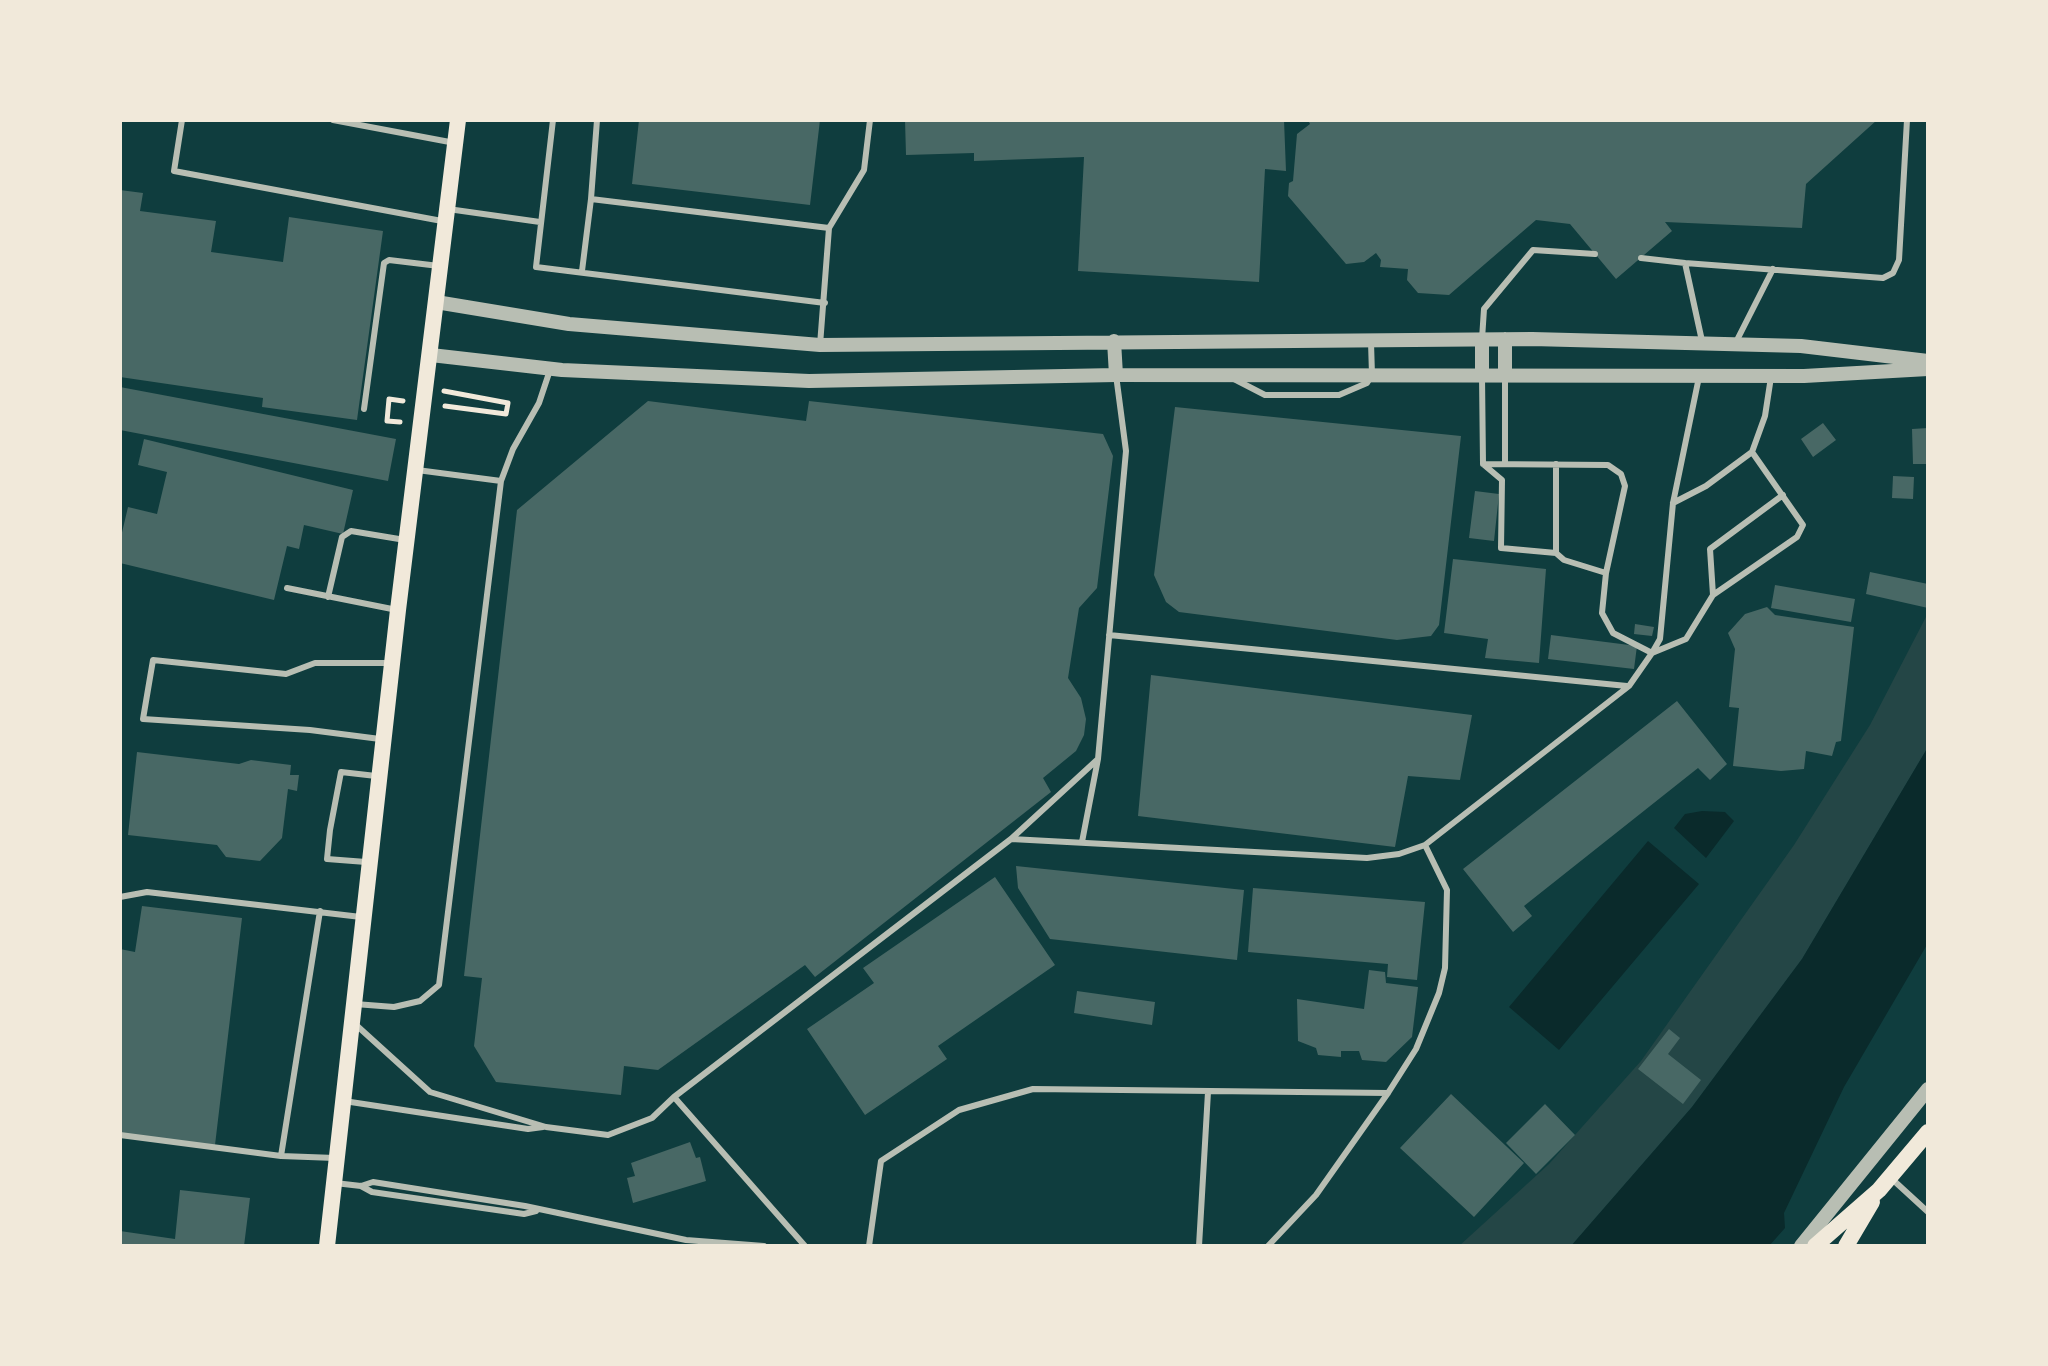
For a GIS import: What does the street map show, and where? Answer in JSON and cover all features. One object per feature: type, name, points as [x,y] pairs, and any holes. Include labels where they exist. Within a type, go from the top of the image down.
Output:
[{"type":"main road","points":[[327,1246],[398,610],[458,120]]},
{"type":"main road","points":[[1846,1246],[1885,1184],[1928,1132]]},
{"type":"main road","points":[[1815,1246],[1885,1184]]},
{"type":"street","points":[[436,302],[569,324],[820,345],[1505,339],[1801,346],[1928,361]]},
{"type":"street","points":[[1482,339],[1482,376]]},
{"type":"street","points":[[1505,339],[1505,376]]},
{"type":"street","points":[[1114,341],[1116,375]]},
{"type":"street","points":[[431,355],[551,368],[809,381],[1116,375],[1771,376],[1928,369]]},
{"type":"street","points":[[1801,1246],[1928,1089]]},
{"type":"lane","points":[[182,120],[174,171],[447,215],[540,222]]},
{"type":"lane","points":[[333,120],[455,143]]},
{"type":"lane","points":[[553,120],[536,267],[825,303]]},
{"type":"lane","points":[[582,271],[597,120]]},
{"type":"lane","points":[[820,345],[829,228],[864,170],[870,120]]},
{"type":"lane","points":[[1641,258],[1883,278],[1893,273],[1899,260],[1907,120]]},
{"type":"lane","points":[[591,199],[829,228]]},
{"type":"lane","points":[[1482,339],[1484,309],[1533,250],[1595,254]]},
{"type":"lane","points":[[364,409],[384,263],[389,260],[441,266]]},
{"type":"lane","points":[[1685,263],[1703,344]]},
{"type":"lane","points":[[1734,345],[1773,269]]},
{"type":"lane","points":[[1227,375],[1265,395],[1339,395],[1367,383],[1372,375],[1371,342]]},
{"type":"lane","points":[[355,1004],[394,1007],[420,1001],[439,985],[501,481],[513,449],[539,403],[551,368]]},
{"type":"lane","points":[[1082,842],[1098,759],[1126,451],[1116,375]]},
{"type":"lane","points":[[1482,376],[1483,464],[1502,480],[1501,548],[1556,553],[1564,560],[1606,573]]},
{"type":"lane","points":[[1505,376],[1505,464]]},
{"type":"lane","points":[[1011,839],[1367,858],[1399,854],[1425,845],[1629,686],[1652,653],[1660,639],[1673,503],[1699,376]]},
{"type":"lane","points":[[1673,503],[1706,486],[1752,452],[1765,416],[1771,376]]},
{"type":"lane","points":[[1483,464],[1608,465],[1621,474],[1625,486],[1606,573],[1602,613],[1613,633],[1652,653],[1686,639],[1713,595],[1797,537],[1803,525],[1752,452]]},
{"type":"lane","points":[[1556,464],[1556,553]]},
{"type":"lane","points":[[416,470],[501,481]]},
{"type":"lane","points":[[1713,595],[1710,549],[1783,495]]},
{"type":"lane","points":[[328,597],[342,537],[351,531],[407,540]]},
{"type":"lane","points":[[287,588],[398,610]]},
{"type":"lane","points":[[1109,635],[1629,686]]},
{"type":"lane","points":[[384,739],[310,730],[143,719],[153,660],[286,674],[315,663],[393,663]]},
{"type":"lane","points":[[353,1022],[430,1092],[546,1127],[608,1135],[652,1118],[674,1097],[1011,839],[1098,759]]},
{"type":"lane","points":[[371,863],[327,859],[341,772],[380,777]]},
{"type":"lane","points":[[1268,1246],[1316,1195],[1388,1093],[1416,1049],[1439,993],[1445,968],[1447,890],[1425,845]]},
{"type":"lane","points":[[120,897],[147,892],[364,918]]},
{"type":"lane","points":[[281,1156],[320,911]]},
{"type":"lane","points":[[869,1246],[881,1161],[959,1110],[1033,1089],[1388,1093]]},
{"type":"lane","points":[[1199,1246],[1208,1092]]},
{"type":"lane","points":[[674,1097],[805,1246]]},
{"type":"lane","points":[[344,1101],[528,1129],[546,1127]]},
{"type":"lane","points":[[120,1135],[281,1156],[337,1159]]},
{"type":"lane","points":[[335,1183],[361,1186],[373,1182],[525,1206],[536,1211],[686,1240],[764,1246]]},
{"type":"lane","points":[[1885,1184],[1928,1212]]},
{"type":"path","points":[[427,388],[508,403],[506,414],[498,413]]},
{"type":"path","points":[[389,399],[396,401]]},
{"type":"shaded area","points":[[1928,613],[1928,747],[1802,959],[1692,1107],[1571,1246],[1459,1246],[1549,1164],[1641,1061],[1794,845],[1870,725]]},
{"type":"shaded area","points":[[1928,747],[1928,943],[1844,1087],[1784,1213],[1785,1228],[1769,1246],[1571,1246],[1692,1107],[1802,959]]},
{"type":"shaded area","points":[[1725,812],[1734,821],[1706,858],[1674,828],[1685,814]]},
{"type":"shaded area","points":[[1648,841],[1699,884],[1559,1050],[1509,1007]]},
{"type":"building","points":[[639,120],[820,120],[810,205],[632,184]]},
{"type":"building","points":[[905,120],[1284,120],[1286,171],[1265,169],[1259,282],[1078,271],[1084,157],[974,161],[974,153],[906,155]]},
{"type":"building","points":[[1308,120],[1877,120],[1806,184],[1802,228],[1665,222],[1672,231],[1616,279],[1570,224],[1536,220],[1449,295],[1418,293],[1407,280],[1408,269],[1380,267],[1381,260],[1376,253],[1364,262],[1346,264],[1288,196],[1289,183],[1293,181],[1297,134],[1310,124]]},
{"type":"building","points":[[120,190],[143,193],[140,211],[216,221],[211,252],[283,262],[289,217],[383,231],[357,420],[262,407],[263,398],[120,377]]},
{"type":"building","points":[[120,387],[396,439],[388,481],[120,430]]},
{"type":"building","points":[[648,401],[806,421],[809,401],[1103,434],[1113,456],[1097,588],[1079,608],[1068,678],[1081,698],[1086,719],[1084,735],[1076,751],[1043,778],[1051,792],[815,977],[805,965],[658,1070],[624,1066],[621,1095],[496,1082],[474,1046],[482,978],[464,976],[517,510]]},
{"type":"building","points":[[1175,407],[1461,436],[1439,625],[1431,636],[1397,640],[1179,612],[1166,602],[1154,575]]},
{"type":"building","points":[[1823,423],[1836,440],[1813,457],[1801,439]]},
{"type":"building","points":[[1928,428],[1928,464],[1913,464],[1912,429]]},
{"type":"building","points":[[144,439],[353,490],[343,534],[304,525],[299,549],[287,546],[274,600],[120,563],[120,541],[128,507],[157,514],[167,472],[138,465]]},
{"type":"building","points":[[1893,476],[1914,477],[1913,499],[1892,498]]},
{"type":"building","points":[[1475,491],[1499,494],[1494,541],[1469,538]]},
{"type":"building","points":[[1453,559],[1546,569],[1539,663],[1485,658],[1488,639],[1444,633]]},
{"type":"building","points":[[1870,572],[1928,584],[1928,608],[1866,594]]},
{"type":"building","points":[[1775,585],[1855,599],[1851,622],[1771,608]]},
{"type":"building","points":[[1767,607],[1775,615],[1854,627],[1841,741],[1836,742],[1832,756],[1806,751],[1804,769],[1781,771],[1733,766],[1739,708],[1729,707],[1735,649],[1728,633],[1745,614]]},
{"type":"building","points":[[1635,624],[1654,627],[1652,636],[1634,634]]},
{"type":"building","points":[[1551,635],[1637,646],[1634,669],[1548,659]]},
{"type":"building","points":[[1151,675],[1472,715],[1460,780],[1408,776],[1395,847],[1138,816]]},
{"type":"building","points":[[1677,701],[1727,764],[1710,780],[1698,768],[1524,906],[1532,916],[1513,932],[1463,869]]},
{"type":"building","points":[[137,752],[239,764],[251,760],[291,765],[290,775],[299,775],[297,791],[288,789],[282,838],[260,861],[226,857],[217,845],[128,835]]},
{"type":"building","points":[[1016,866],[1244,890],[1237,960],[1050,939],[1018,888]]},
{"type":"building","points":[[995,877],[1055,965],[938,1046],[947,1059],[865,1115],[807,1029],[874,983],[863,968]]},
{"type":"building","points":[[1253,888],[1425,902],[1417,980],[1387,977],[1388,964],[1248,952]]},
{"type":"building","points":[[142,906],[242,918],[215,1145],[120,1133],[120,949],[135,952]]},
{"type":"building","points":[[1369,970],[1385,972],[1386,983],[1418,987],[1412,1037],[1386,1062],[1362,1060],[1359,1051],[1341,1051],[1341,1057],[1318,1055],[1316,1048],[1298,1041],[1297,999],[1364,1009]]},
{"type":"building","points":[[1077,991],[1155,1002],[1152,1025],[1074,1013]]},
{"type":"building","points":[[1669,1029],[1680,1038],[1668,1054],[1701,1080],[1683,1104],[1638,1069]]},
{"type":"building","points":[[1451,1094],[1524,1163],[1474,1217],[1400,1148]]},
{"type":"building","points":[[1545,1104],[1575,1135],[1536,1174],[1506,1143]]},
{"type":"building","points":[[690,1142],[696,1158],[700,1157],[706,1181],[633,1203],[627,1178],[635,1176],[631,1163]]},
{"type":"building","points":[[180,1190],[250,1198],[244,1246],[120,1246],[120,1231],[175,1239]]}]
